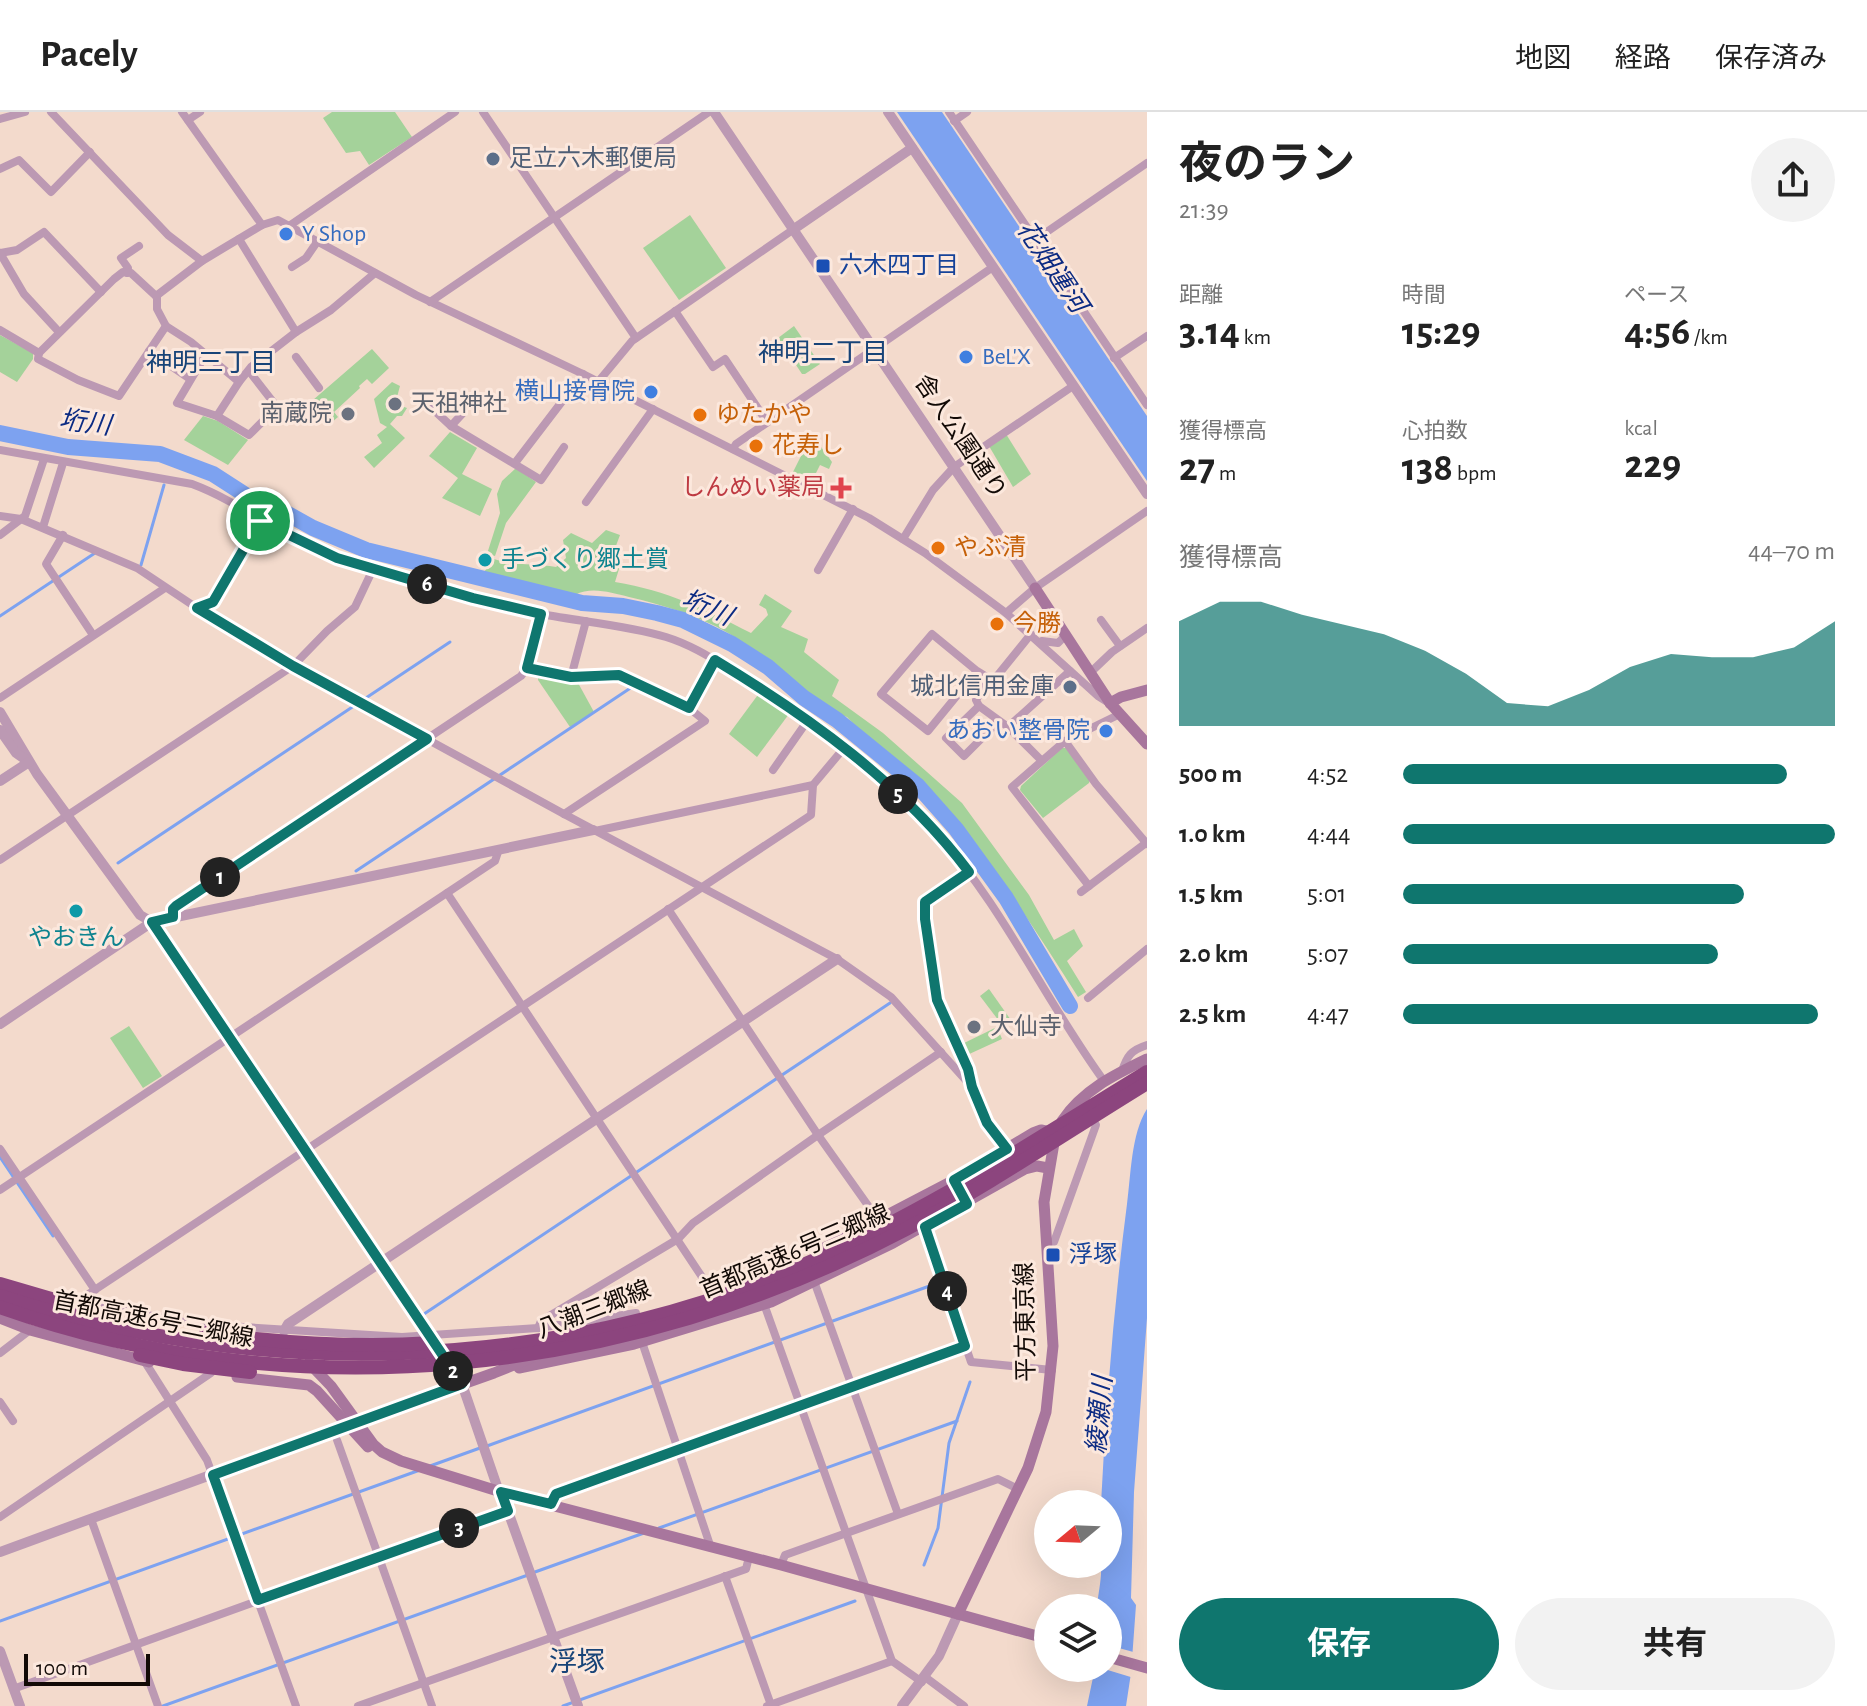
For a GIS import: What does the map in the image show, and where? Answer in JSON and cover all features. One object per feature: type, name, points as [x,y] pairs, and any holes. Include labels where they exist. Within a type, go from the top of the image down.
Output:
[{"type":"highway","name":"首都高速6号三郷線","points":[[0,1296],[49,1311],[152,1334],[293,1352],[411,1354],[589,1331],[729,1293],[835,1251],[893,1223],[987,1170],[1147,1072]]},
{"type":"highway","name":"首都高速6号三郷線","points":[[0,1307],[94,1336],[146,1347],[278,1366],[370,1369],[498,1366],[695,1317],[805,1277],[907,1229],[994,1179],[1147,1083]]},
{"type":"highway","points":[[0,1286],[140,1323],[241,1338],[393,1345],[505,1338],[562,1330],[589,1331]]},
{"type":"highway","points":[[0,1316],[86,1342],[183,1364],[232,1371],[381,1376],[498,1366]]},
{"type":"main road","name":"舎人公園通り","points":[[1035,588],[1110,703],[1147,744]]},
{"type":"main road","points":[[1110,703],[1147,690]]},
{"type":"main road","name":"平方東京線","points":[[958,1614],[1018,1489],[1037,1445],[1046,1412],[1053,1346],[1044,1202],[1056,1133],[1063,1119],[1081,1099],[1104,1081],[1147,1059]]},
{"type":"main road","name":"八潮三郷線","points":[[352,1423],[462,1384],[498,1366],[636,1313],[712,1292],[804,1258],[879,1221],[1038,1131],[1056,1133]]},
{"type":"main road","points":[[989,1191],[1056,1133]]},
{"type":"main road","name":"八潮三郷線","points":[[498,1366],[642,1342],[764,1304],[925,1227],[1030,1167],[1048,1168]]},
{"type":"main road","points":[[954,1180],[967,1204]]},
{"type":"main road","points":[[0,1286],[68,1310],[153,1323],[213,1340],[281,1346],[303,1357],[331,1386],[352,1423]]},
{"type":"main road","points":[[0,1316],[30,1330],[145,1362],[309,1385],[352,1423],[379,1456],[397,1466],[442,1475],[1034,1635]]},
{"type":"street","points":[[0,119],[25,112]]},
{"type":"street","points":[[51,112],[168,235],[202,261]]},
{"type":"street","points":[[200,112],[185,116],[262,225]]},
{"type":"street","points":[[289,226],[455,112]]},
{"type":"street","points":[[483,112],[636,338]]},
{"type":"street","points":[[430,302],[712,112]]},
{"type":"street","name":"舎人公園通り","points":[[712,112],[1035,588]]},
{"type":"street","points":[[888,112],[1147,494]]},
{"type":"street","points":[[949,112],[1147,405]]},
{"type":"street","points":[[954,121],[967,112]]},
{"type":"street","points":[[598,382],[636,338],[912,148]]},
{"type":"street","points":[[0,169],[19,160],[51,192],[90,152]]},
{"type":"street","points":[[1035,240],[1147,163]]},
{"type":"street","points":[[156,296],[202,261],[262,225],[278,220],[430,302],[583,374],[853,509],[903,539],[1006,613],[1098,696],[1110,703]]},
{"type":"street","points":[[59,332],[24,294],[0,253],[17,250],[44,232],[101,292]]},
{"type":"street","points":[[239,239],[296,332]]},
{"type":"street","points":[[292,267],[306,258],[317,242]]},
{"type":"street","points":[[127,273],[128,268],[121,258],[139,246]]},
{"type":"street","points":[[733,449],[767,422],[993,267]]},
{"type":"street","points":[[166,326],[119,396],[86,384],[38,359],[39,353],[59,332],[123,272],[131,273],[156,296],[157,309],[166,326],[239,382]]},
{"type":"street","points":[[217,416],[249,371],[375,273]]},
{"type":"street","points":[[675,311],[713,367],[725,359],[767,422]]},
{"type":"street","points":[[0,330],[39,353]]},
{"type":"street","points":[[1114,358],[1147,336]]},
{"type":"street","points":[[149,351],[190,379]]},
{"type":"street","points":[[206,354],[177,403],[217,416],[249,435],[277,407],[249,371]]},
{"type":"street","points":[[296,357],[319,388]]},
{"type":"street","points":[[515,463],[583,374]]},
{"type":"street","points":[[903,539],[933,490],[954,467],[1073,386]]},
{"type":"street","points":[[423,400],[451,426],[541,480],[564,447]]},
{"type":"street","points":[[586,502],[653,409]]},
{"type":"street","points":[[451,426],[463,413]]},
{"type":"street","points":[[0,450],[192,484],[214,492],[260,521],[318,551],[373,569],[541,614],[665,637],[695,648],[808,720],[910,805],[969,872],[1104,1081]]},
{"type":"street","points":[[0,535],[25,516],[44,459]]},
{"type":"street","points":[[43,527],[63,463]]},
{"type":"street","points":[[818,570],[853,509]]},
{"type":"street","points":[[1006,613],[1035,588],[1147,511]]},
{"type":"street","points":[[0,516],[43,527],[137,568],[293,666],[837,959],[891,997],[972,1087]]},
{"type":"street","points":[[197,608],[213,602],[260,521]]},
{"type":"street","points":[[63,535],[46,564],[93,635]]},
{"type":"street","points":[[0,860],[293,666],[355,607],[373,569]]},
{"type":"street","points":[[0,698],[165,588]]},
{"type":"street","points":[[173,917],[176,906],[521,676],[527,668],[541,614]]},
{"type":"street","points":[[1101,620],[1120,646]]},
{"type":"street","points":[[571,677],[586,621]]},
{"type":"street","points":[[1091,672],[1120,646],[1147,628]]},
{"type":"street","points":[[977,671],[928,731],[881,694],[932,634],[991,682]]},
{"type":"street","points":[[1034,636],[1058,643],[1066,635]]},
{"type":"street","points":[[1034,636],[986,684],[976,700],[1041,760]]},
{"type":"street","points":[[689,708],[715,660]]},
{"type":"street","points":[[527,668],[571,677],[619,675],[689,708],[705,721],[564,814]]},
{"type":"street","points":[[1008,727],[1070,671]]},
{"type":"street","points":[[979,706],[946,738],[964,756],[998,722]]},
{"type":"street","points":[[0,712],[24,748],[29,762],[66,815],[140,915],[152,922],[462,1384],[578,1706]]},
{"type":"street","points":[[1065,741],[1096,784],[1146,843],[1085,889],[1012,787],[1065,741],[1120,714]]},
{"type":"street","points":[[773,770],[808,720]]},
{"type":"street","points":[[0,730],[16,753],[29,762]]},
{"type":"street","points":[[78,1301],[811,815],[813,785],[844,748]]},
{"type":"street","points":[[0,781],[29,762]]},
{"type":"street","points":[[0,1024],[152,922],[813,785]]},
{"type":"street","points":[[0,1190],[495,861],[498,852]]},
{"type":"street","points":[[969,872],[925,902],[925,919],[937,1000],[968,1069],[987,1123],[1007,1149]]},
{"type":"street","points":[[447,893],[712,1292]]},
{"type":"street","points":[[668,909],[879,1221]]},
{"type":"street","points":[[1088,998],[1147,949]]},
{"type":"street","points":[[284,1331],[288,1324],[837,959]]},
{"type":"street","points":[[1122,1071],[1127,1057],[1135,1049],[1147,1045]]},
{"type":"street","points":[[538,1328],[541,1321],[678,1239],[693,1223],[941,1052]]},
{"type":"street","points":[[1046,1245],[1054,1242],[1096,1125],[1081,1099]]},
{"type":"street","points":[[0,1149],[95,1290]]},
{"type":"street","points":[[925,1227],[971,1362],[1052,1370]]},
{"type":"street","points":[[804,1258],[898,1514]]},
{"type":"street","points":[[0,1278],[153,1323],[284,1331],[429,1337],[538,1328],[636,1313]]},
{"type":"street","points":[[764,1304],[892,1661],[964,1706]]},
{"type":"street","points":[[0,1353],[30,1330]]},
{"type":"street","points":[[642,1342],[711,1548]]},
{"type":"street","points":[[551,1504],[556,1494],[965,1346]]},
{"type":"street","points":[[145,1362],[207,1460],[296,1706]]},
{"type":"street","points":[[0,1517],[211,1373]]},
{"type":"street","points":[[0,1402],[13,1421]]},
{"type":"street","points":[[0,1552],[352,1423]]},
{"type":"street","points":[[337,1440],[432,1706]]},
{"type":"street","points":[[781,1565],[785,1555],[998,1479],[1018,1489]]},
{"type":"street","points":[[13,1689],[508,1511]]},
{"type":"street","points":[[91,1519],[158,1706]]},
{"type":"street","points":[[358,1706],[746,1569],[749,1557]]},
{"type":"street","points":[[725,1576],[769,1705],[892,1661]]},
{"type":"street","points":[[902,1706],[939,1656],[958,1614]]},
{"type":"street","points":[[0,1651],[20,1706]]},
{"type":"green space","points":[[332,112],[395,112],[412,137],[369,165],[360,151],[346,153],[323,118]]},
{"type":"green space","points":[[690,215],[726,268],[679,300],[643,248]]},
{"type":"green space","points":[[794,326],[820,364],[805,374],[802,374],[778,338]]},
{"type":"green space","points":[[0,335],[33,353],[33,359],[17,382],[0,372]]},
{"type":"green space","points":[[372,349],[389,368],[372,384],[367,379],[359,386],[334,412],[338,417],[331,423],[313,400]]},
{"type":"green space","points":[[392,382],[400,386],[393,403],[407,408],[390,424],[405,438],[374,468],[364,457],[382,443],[377,435],[387,427],[380,423],[374,399]]},
{"type":"green space","points":[[203,416],[218,421],[248,440],[228,465],[184,440]]},
{"type":"green space","points":[[450,432],[477,448],[462,474],[492,489],[480,516],[442,498],[458,478],[429,456]]},
{"type":"green space","points":[[1006,434],[1031,474],[1013,487],[989,446]]},
{"type":"green space","points":[[819,444],[832,462],[829,469],[820,465],[812,481],[793,472],[805,448]]},
{"type":"green space","points":[[516,468],[536,482],[506,523],[495,556],[487,554],[500,513],[497,494],[502,481]]},
{"type":"green space","points":[[606,530],[620,535],[614,551],[623,556],[615,582],[652,590],[685,602],[751,633],[768,615],[766,609],[759,605],[765,594],[792,611],[781,627],[808,639],[804,652],[839,680],[832,696],[883,733],[962,803],[1029,895],[1054,940],[1074,929],[1083,946],[1067,961],[1086,992],[1078,997],[992,868],[923,786],[847,717],[831,712],[742,642],[704,621],[654,603],[602,591],[575,595],[484,572],[494,559],[556,567],[566,558],[563,540],[571,533],[592,543]]},
{"type":"green space","points":[[538,675],[577,681],[594,712],[570,727],[538,680]]},
{"type":"green space","points":[[760,692],[789,714],[757,757],[729,734]]},
{"type":"green space","points":[[1062,748],[1066,748],[1090,779],[1089,783],[1043,818],[1020,790],[1021,786]]},
{"type":"green space","points":[[989,989],[1013,1023],[1002,1025],[980,996]]},
{"type":"green space","points":[[129,1026],[162,1076],[143,1088],[110,1038]]},
{"type":"green space","points":[[997,1027],[1002,1039],[965,1056],[960,1045]]},
{"type":"water","points":[[897,112],[942,112],[1147,416],[1147,481]]},
{"type":"water","points":[[1147,1109],[1147,1318],[1134,1492],[1131,1598],[1136,1605],[1131,1673],[1126,1706],[1087,1706],[1092,1682],[1122,1682],[1122,1594],[1099,1594],[1101,1578],[1122,1578],[1122,1490],[1102,1490],[1114,1316],[1132,1155]]},
{"type":"pier","points":[[1122,1649],[1137,1653],[1134,1678],[1122,1674]]},
{"type":"waterway","name":"垳川","points":[[0,433],[68,447],[160,454],[213,474],[255,501],[366,550],[582,603],[623,606],[657,613],[683,620],[732,644],[768,667],[918,786],[956,829],[1006,898],[1070,1006]]},
{"type":"waterway","points":[[141,565],[164,485]]},
{"type":"waterway","points":[[0,616],[95,553]]},
{"type":"waterway","points":[[118,863],[450,642]]},
{"type":"waterway","points":[[356,871],[635,685]]},
{"type":"waterway","points":[[421,1316],[890,1003]]},
{"type":"waterway","points":[[0,1157],[53,1236]]},
{"type":"waterway","points":[[487,1446],[935,1284]]},
{"type":"waterway","points":[[924,1565],[938,1528],[949,1443],[970,1382]]},
{"type":"waterway","points":[[659,1528],[957,1421]]},
{"type":"waterway","points":[[430,1466],[480,1448]]},
{"type":"waterway","points":[[0,1621],[420,1470]]},
{"type":"waterway","points":[[535,1572],[644,1533]]},
{"type":"waterway","points":[[163,1706],[528,1575]]},
{"type":"waterway","points":[[563,1706],[855,1601]]},
{"type":"place","name":"足立六木郵便局","points":[[493,159]]},
{"type":"place","name":"Y Shop","points":[[286,234]]},
{"type":"place","name":"六木四丁目","points":[[823,266]]},
{"type":"place","name":"BeL'X","points":[[966,357]]},
{"type":"place","name":"横山接骨院","points":[[651,392]]},
{"type":"place","name":"天祖神社","points":[[395,404]]},
{"type":"place","name":"南蔵院","points":[[348,414]]},
{"type":"place","name":"ゆたかや","points":[[700,415]]},
{"type":"place","name":"花寿し","points":[[756,446]]},
{"type":"place","name":"しんめい薬局","points":[[841,488]]},
{"type":"place","name":"やぶ清","points":[[938,548]]},
{"type":"place","name":"手づくり郷土賞","points":[[485,560]]},
{"type":"place","name":"今勝","points":[[997,624]]},
{"type":"place","name":"城北信用金庫","points":[[1070,687]]},
{"type":"place","name":"あおい整骨院","points":[[1106,731]]},
{"type":"place","name":"やおきん","points":[[76,911]]},
{"type":"place","name":"大仙寺","points":[[974,1027]]},
{"type":"place","name":"浮塚","points":[[1053,1255]]},
{"type":"district","name":"神明二丁目","points":[[823,353]]},
{"type":"district","name":"神明三丁目","points":[[211,363]]},
{"type":"district","name":"浮塚","points":[[577,1663]]},
{"type":"route","points":[[260,521],[337,558],[473,598],[541,614],[527,668],[571,677],[619,675],[689,708],[715,660],[780,700],[844,748],[910,805],[953,852],[969,872],[925,902],[937,1000],[968,1069],[987,1123],[1007,1149],[954,1180],[967,1204],[925,1227],[965,1346],[556,1494],[551,1504],[501,1492],[508,1511],[258,1600],[213,1475],[462,1384],[152,922],[173,917],[176,906],[427,739],[293,666],[197,608],[213,602],[260,521]]},
{"type":"water label","name":"花畑運河","points":[[1052,267]]},
{"type":"water label","name":"綾瀬川","points":[[1100,1415]]}]
